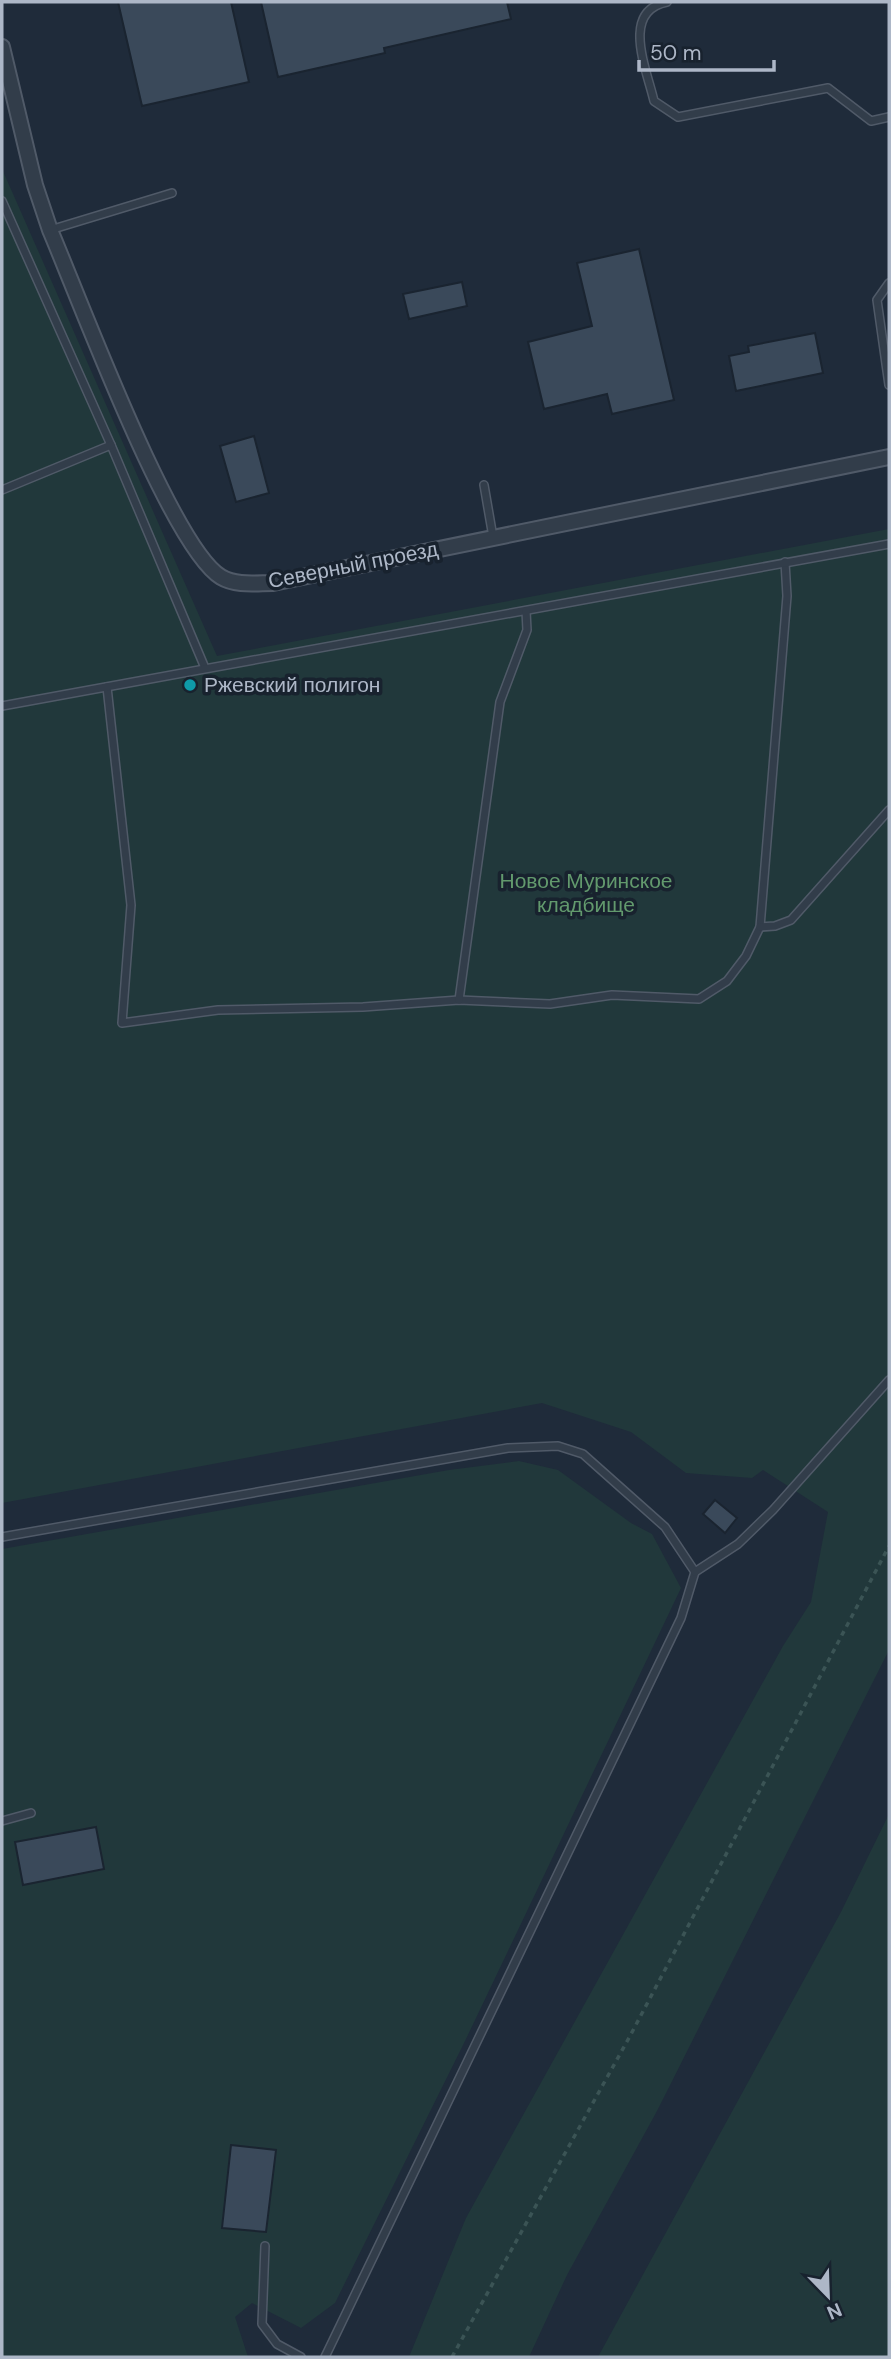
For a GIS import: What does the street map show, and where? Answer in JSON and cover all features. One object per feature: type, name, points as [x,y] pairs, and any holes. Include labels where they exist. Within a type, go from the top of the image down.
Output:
[{"type":"street","name":"Северный проезд","points":[[2,47],[35,185],[50,230],[123,405],[167,501],[193,549],[220,577],[234,583],[273,583],[889,457]]},
{"type":"lane","points":[[667,2],[659,3],[642,16],[638,34],[654,101],[678,117],[828,88],[871,121],[889,117]]},
{"type":"lane","points":[[50,230],[172,194]]},
{"type":"lane","points":[[2,201],[111,445],[205,668]]},
{"type":"lane","points":[[889,283],[877,300],[889,385]]},
{"type":"lane","points":[[2,490],[111,445]]},
{"type":"lane","points":[[484,485],[493,537]]},
{"type":"lane","points":[[2,706],[889,544]]},
{"type":"lane","points":[[107,687],[131,905],[122,1023],[218,1010],[459,1000],[550,1004],[611,995],[699,999],[727,981],[746,956],[760,927],[787,596],[785,562]]},
{"type":"lane","points":[[459,1000],[500,702],[527,630],[526,611]]},
{"type":"lane","points":[[760,927],[775,926],[791,919],[889,810]]},
{"type":"lane","points":[[325,2357],[681,1618],[695,1572],[738,1544],[773,1510],[889,1380]]},
{"type":"lane","points":[[2,1537],[508,1448],[558,1446],[583,1454],[613,1478],[665,1527],[695,1572]]},
{"type":"lane","points":[[2,1821],[31,1813]]},
{"type":"lane","points":[[265,2246],[262,2324],[277,2344],[301,2357]]},
{"type":"path","points":[[452,2357],[643,2011],[889,1546]]},
{"type":"green space","name":"Новое Муринское кладбище","points":[[2,169],[217,656],[889,529],[889,1650],[657,2111],[567,2275],[529,2357],[409,2357],[466,2218],[783,1646],[811,1602],[828,1512],[763,1470],[752,1478],[686,1473],[631,1432],[542,1403],[2,1503]]},
{"type":"green space","points":[[519,1461],[558,1470],[631,1523],[652,1534],[681,1588],[466,2039],[335,2303],[301,2328],[252,2303],[235,2317],[248,2357],[2,2357],[2,1549],[449,1470]]},
{"type":"green space","points":[[889,1814],[889,2357],[598,2357],[841,1912]]},
{"type":"building","points":[[118,2],[231,2],[249,82],[142,106]]},
{"type":"building","points":[[261,2],[507,2],[511,19],[384,48],[385,53],[278,77]]},
{"type":"building","points":[[639,249],[674,400],[612,414],[607,394],[544,409],[528,342],[592,326],[577,263]]},
{"type":"building","points":[[462,282],[467,306],[409,319],[403,294]]},
{"type":"building","points":[[815,333],[823,373],[736,391],[729,356],[749,352],[748,346]]},
{"type":"building","points":[[254,436],[269,493],[236,502],[220,446]]},
{"type":"building","points":[[715,1500],[737,1518],[725,1533],[703,1514]]},
{"type":"building","points":[[96,1827],[104,1869],[23,1885],[15,1842]]},
{"type":"building","points":[[231,2145],[276,2150],[266,2232],[222,2228]]},
{"type":"place","name":"Ржевский полигон","points":[[190,685]]}]
